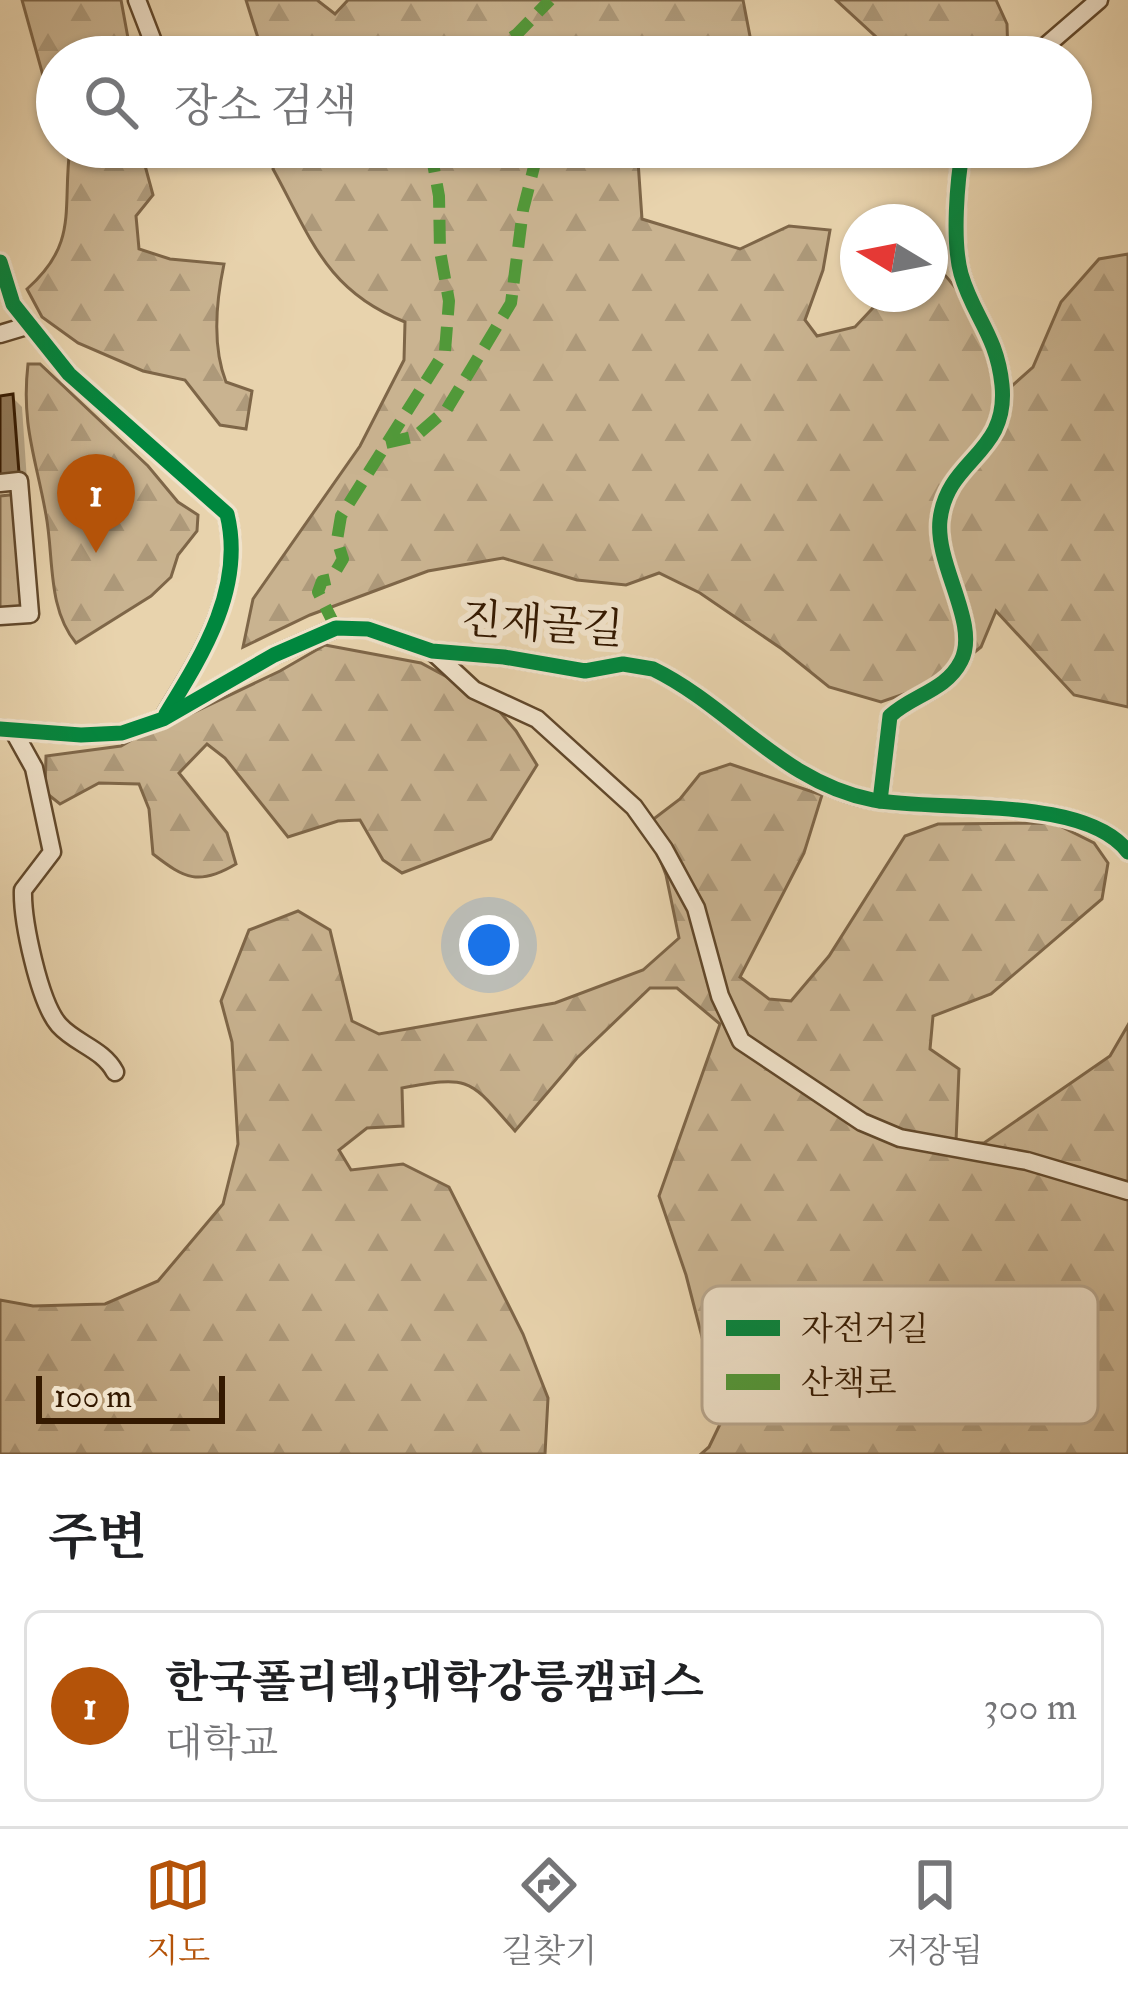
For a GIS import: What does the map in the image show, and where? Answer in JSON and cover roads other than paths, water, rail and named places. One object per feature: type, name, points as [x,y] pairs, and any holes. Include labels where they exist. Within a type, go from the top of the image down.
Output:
[{"type":"street","points":[[137,0],[150,36]]},
{"type":"street","points":[[1057,36],[1099,0]]},
{"type":"street","points":[[880,801],[890,716],[940,686],[962,659],[967,636],[943,557],[940,516],[947,494],[998,430],[1004,412],[997,349],[962,276],[961,168]]},
{"type":"street","points":[[0,262],[13,304],[68,374],[227,514],[234,542],[224,596],[208,645],[163,719]]},
{"type":"street","points":[[0,334],[30,325]]},
{"type":"street","points":[[0,483],[20,482],[30,614],[0,616]]},
{"type":"street","name":"진재골길","points":[[7,731],[122,733],[163,719],[331,628],[368,629],[432,651],[585,671],[623,664],[653,669],[802,776],[842,794],[1081,820],[1106,832],[1128,852]]},
{"type":"street","points":[[432,651],[474,690],[537,719],[634,807],[696,908],[720,996],[741,1041],[862,1122],[900,1138],[1027,1162],[1128,1191]]},
{"type":"street","name":"진재골길","points":[[7,731],[34,768],[52,852],[23,890],[26,938],[49,1010],[59,1025],[108,1058],[115,1072]]},
{"type":"place","name":"한국폴리텍3대학강릉캠퍼스","points":[[96,553]]}]
